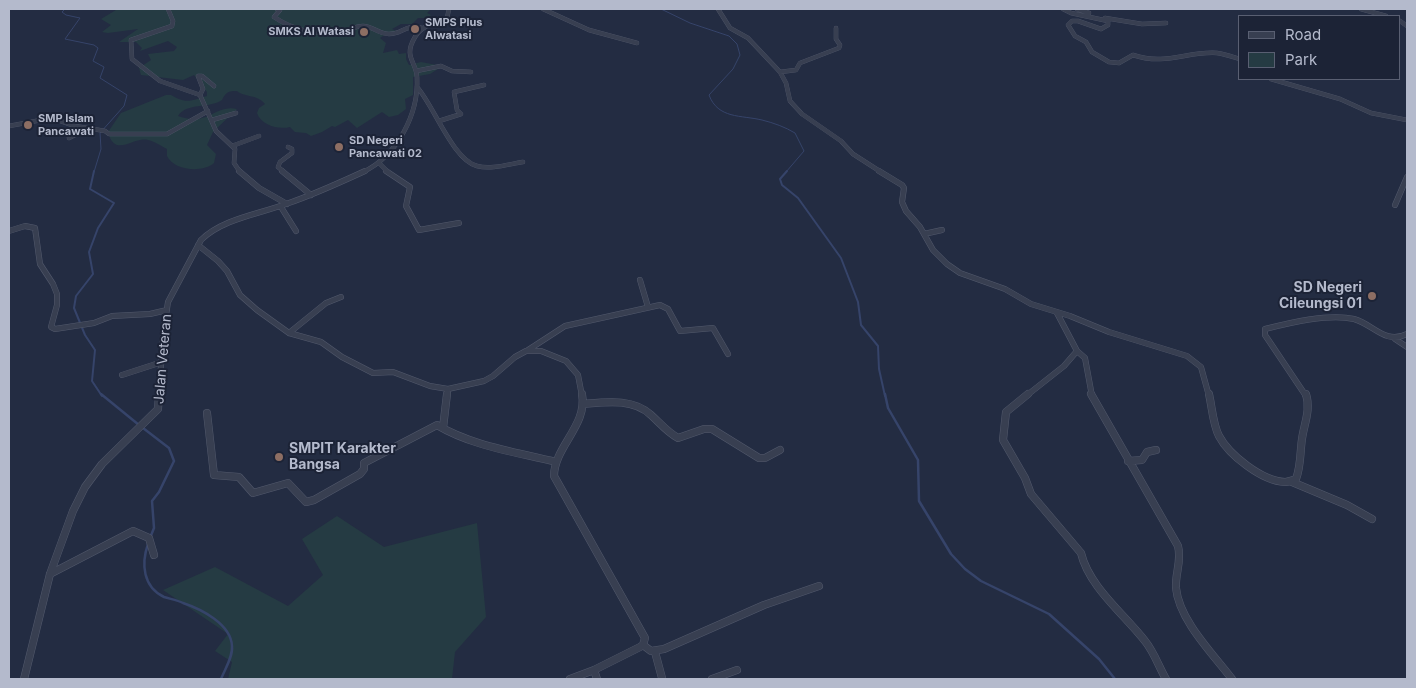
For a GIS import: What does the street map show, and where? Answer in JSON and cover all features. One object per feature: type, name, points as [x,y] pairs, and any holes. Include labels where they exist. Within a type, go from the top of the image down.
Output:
[{"type":"street","points":[[168,9],[173,21],[172,26],[131,40],[132,59],[160,82],[200,95]]},
{"type":"street","points":[[277,9],[280,10],[274,17],[290,26],[319,32],[339,32],[366,26],[377,32],[390,34],[410,25],[422,28],[445,19],[448,16],[449,9]]},
{"type":"street","points":[[543,9],[589,30],[637,43]]},
{"type":"street","points":[[718,9],[730,28],[748,38],[780,72],[786,83],[790,101],[802,114],[841,141],[853,154],[902,185],[904,188],[902,202],[904,206],[937,254],[960,273],[1005,289],[1031,304],[1078,319],[1108,332],[1179,353],[1194,361],[1201,367],[1205,376],[1214,424],[1224,445],[1242,464],[1271,478],[1292,482],[1347,505],[1372,519]]},
{"type":"street","points":[[1063,9],[1066,12],[1090,16],[1108,22],[1108,25],[1101,29],[1078,21],[1072,21],[1068,25],[1075,36],[1086,42],[1092,52],[1109,62],[1119,63],[1133,55],[1144,59],[1166,60],[1218,53],[1238,58]]},
{"type":"street","points":[[1077,9],[1090,14],[1127,22],[1142,24],[1166,23]]},
{"type":"street","points":[[1361,9],[1382,15]]},
{"type":"street","name":"Jalan Veteran","points":[[24,679],[50,574],[73,511],[85,487],[102,464],[158,409],[168,302],[198,245],[209,232],[221,226],[311,195],[360,174],[379,163],[397,142],[409,120],[417,97],[416,71],[409,55],[416,34],[422,28]]},
{"type":"street","points":[[780,72],[794,71],[800,63],[839,48],[840,45],[836,39],[836,28]]},
{"type":"street","points":[[612,36],[620,33]]},
{"type":"street","points":[[416,71],[441,66],[454,72],[471,72]]},
{"type":"street","points":[[214,86],[202,76],[197,77],[202,89],[200,95],[216,131],[236,152],[234,162],[237,168],[257,186],[287,204]]},
{"type":"street","points":[[1274,80],[1346,101],[1371,113],[1407,120]]},
{"type":"street","points":[[440,121],[461,114],[457,110],[454,92],[482,88],[484,85]]},
{"type":"street","points":[[417,87],[426,97],[456,148],[473,165],[522,162]]},
{"type":"street","points":[[9,126],[52,118],[87,129],[105,131],[109,134],[167,134],[208,111]]},
{"type":"street","points":[[212,120],[236,113]]},
{"type":"street","points":[[69,138],[87,129]]},
{"type":"street","points":[[232,146],[259,136]]},
{"type":"street","points":[[288,147],[292,149],[292,153],[280,162],[278,167],[311,195]]},
{"type":"street","points":[[379,163],[384,170],[410,188],[406,206],[419,230],[459,223]]},
{"type":"street","points":[[1395,205],[1407,177]]},
{"type":"street","points":[[281,206],[296,231]]},
{"type":"street","points":[[9,231],[25,226],[36,228],[40,263],[57,294],[57,304],[51,327],[55,329],[94,323],[112,316],[150,314],[167,310]]},
{"type":"street","points":[[924,234],[942,230]]},
{"type":"street","points":[[198,245],[227,270],[240,295],[288,333],[321,342],[342,357],[373,373],[393,372],[430,386],[448,390],[484,381],[493,376],[514,357],[565,326],[648,307],[665,306],[680,331],[713,328],[728,354]]},
{"type":"street","points":[[640,280],[648,307]]},
{"type":"street","points":[[288,333],[326,303],[341,297]]},
{"type":"street","points":[[1057,313],[1077,351],[1085,358],[1092,394],[1180,552],[1176,587],[1182,611],[1232,679]]},
{"type":"street","points":[[1292,482],[1296,479],[1299,472],[1302,437],[1308,414],[1308,399],[1302,386],[1265,335],[1265,329],[1333,319],[1352,319],[1395,338],[1407,347]]},
{"type":"street","points":[[1395,338],[1407,334]]},
{"type":"street","points":[[526,351],[533,350],[554,355],[571,365],[579,380],[583,404],[574,428],[553,470],[556,483],[645,638],[643,645],[594,670],[570,679]]},
{"type":"street","points":[[1077,351],[1064,366],[1006,412],[1004,440],[1025,478],[1031,494],[1081,553],[1083,562],[1091,576],[1120,614],[1146,642],[1166,679]]},
{"type":"street","points":[[122,375],[162,362]]},
{"type":"street","points":[[443,428],[448,390]]},
{"type":"street","points":[[583,404],[620,403],[638,406],[648,412],[678,438],[686,438],[705,428],[715,429],[759,458],[765,458],[780,450]]},
{"type":"street","points":[[207,413],[214,474],[238,477],[253,492],[288,483],[306,502],[314,500],[360,474],[364,469],[364,463],[437,425],[452,434],[481,444],[556,462]]},
{"type":"street","points":[[1128,461],[1142,460],[1147,452],[1156,450]]},
{"type":"street","points":[[50,574],[133,531],[141,532],[149,537],[153,542],[154,555]]},
{"type":"street","points":[[643,645],[647,650],[655,652],[764,605],[819,586]]},
{"type":"street","points":[[655,652],[662,678]]},
{"type":"street","points":[[594,670],[597,679]]},
{"type":"street","points":[[712,679],[736,670]]},
{"type":"green space","points":[[111,9],[431,9],[427,13],[431,15],[429,18],[418,18],[412,24],[401,24],[392,29],[399,32],[386,34],[380,38],[386,43],[383,53],[397,50],[399,54],[406,53],[409,65],[421,62],[437,65],[438,69],[430,74],[413,77],[413,95],[405,99],[406,109],[398,115],[389,117],[382,112],[357,128],[348,120],[311,136],[306,133],[295,132],[290,127],[270,126],[262,121],[257,113],[259,108],[265,104],[262,101],[237,91],[229,92],[217,103],[192,107],[178,116],[198,119],[221,110],[237,109],[213,132],[207,145],[216,154],[214,163],[203,168],[189,169],[176,165],[167,156],[167,149],[153,141],[142,140],[120,145],[115,144],[111,140],[108,132],[121,113],[166,95],[188,101],[207,96],[207,92],[194,75],[183,80],[141,75],[139,68],[151,60],[148,54],[174,51],[177,47],[168,41],[140,51],[142,48],[136,42],[119,42],[138,29],[102,32],[111,25],[101,19],[116,10]]},
{"type":"green space","points":[[337,516],[384,547],[477,523],[486,617],[455,652],[452,679],[228,679],[232,662],[215,651],[228,634],[163,590],[215,567],[288,606],[323,575],[302,539]]},
{"type":"waterway","points":[[65,9],[62,12],[66,15],[80,18],[65,39],[94,45],[98,48],[93,61],[104,67],[100,78],[127,95],[124,106],[100,133],[101,149],[94,172]]},
{"type":"waterway","points":[[661,9],[690,23],[729,36],[737,44],[740,55],[733,69],[709,95],[713,103],[724,112],[771,122],[795,133],[804,151],[786,172]]},
{"type":"waterway","points":[[94,171],[90,189],[114,203],[98,228],[89,252],[93,274],[76,296],[74,308],[85,335],[95,350],[92,381],[102,396]]},
{"type":"waterway","points":[[787,171],[780,179],[782,185],[798,198],[841,258],[858,302],[861,325],[878,346],[879,369],[885,396]]},
{"type":"waterway","points":[[101,394],[139,425]]},
{"type":"waterway","points":[[885,394],[888,408],[918,460],[919,501],[951,554],[965,569],[981,581],[1049,614],[1099,659],[1115,679]]},
{"type":"waterway","points":[[143,428],[169,448],[174,461],[159,492],[152,501],[154,528],[150,538]]},
{"type":"waterway","points":[[148,544],[144,567],[148,581],[157,593],[206,613],[221,624],[230,638],[232,650],[221,679]]},
{"type":"place","name":"SMPS Plus Alwatasi","points":[[415,29]]},
{"type":"place","name":"SMKS Al Watasi","points":[[364,32]]},
{"type":"place","name":"SMP Islam Pancawati","points":[[28,125]]},
{"type":"place","name":"SD Negeri Pancawati 02","points":[[339,147]]},
{"type":"place","name":"SD Negeri Cileungsi 01","points":[[1372,296]]},
{"type":"place","name":"SMPIT Karakter Bangsa","points":[[279,457]]}]
